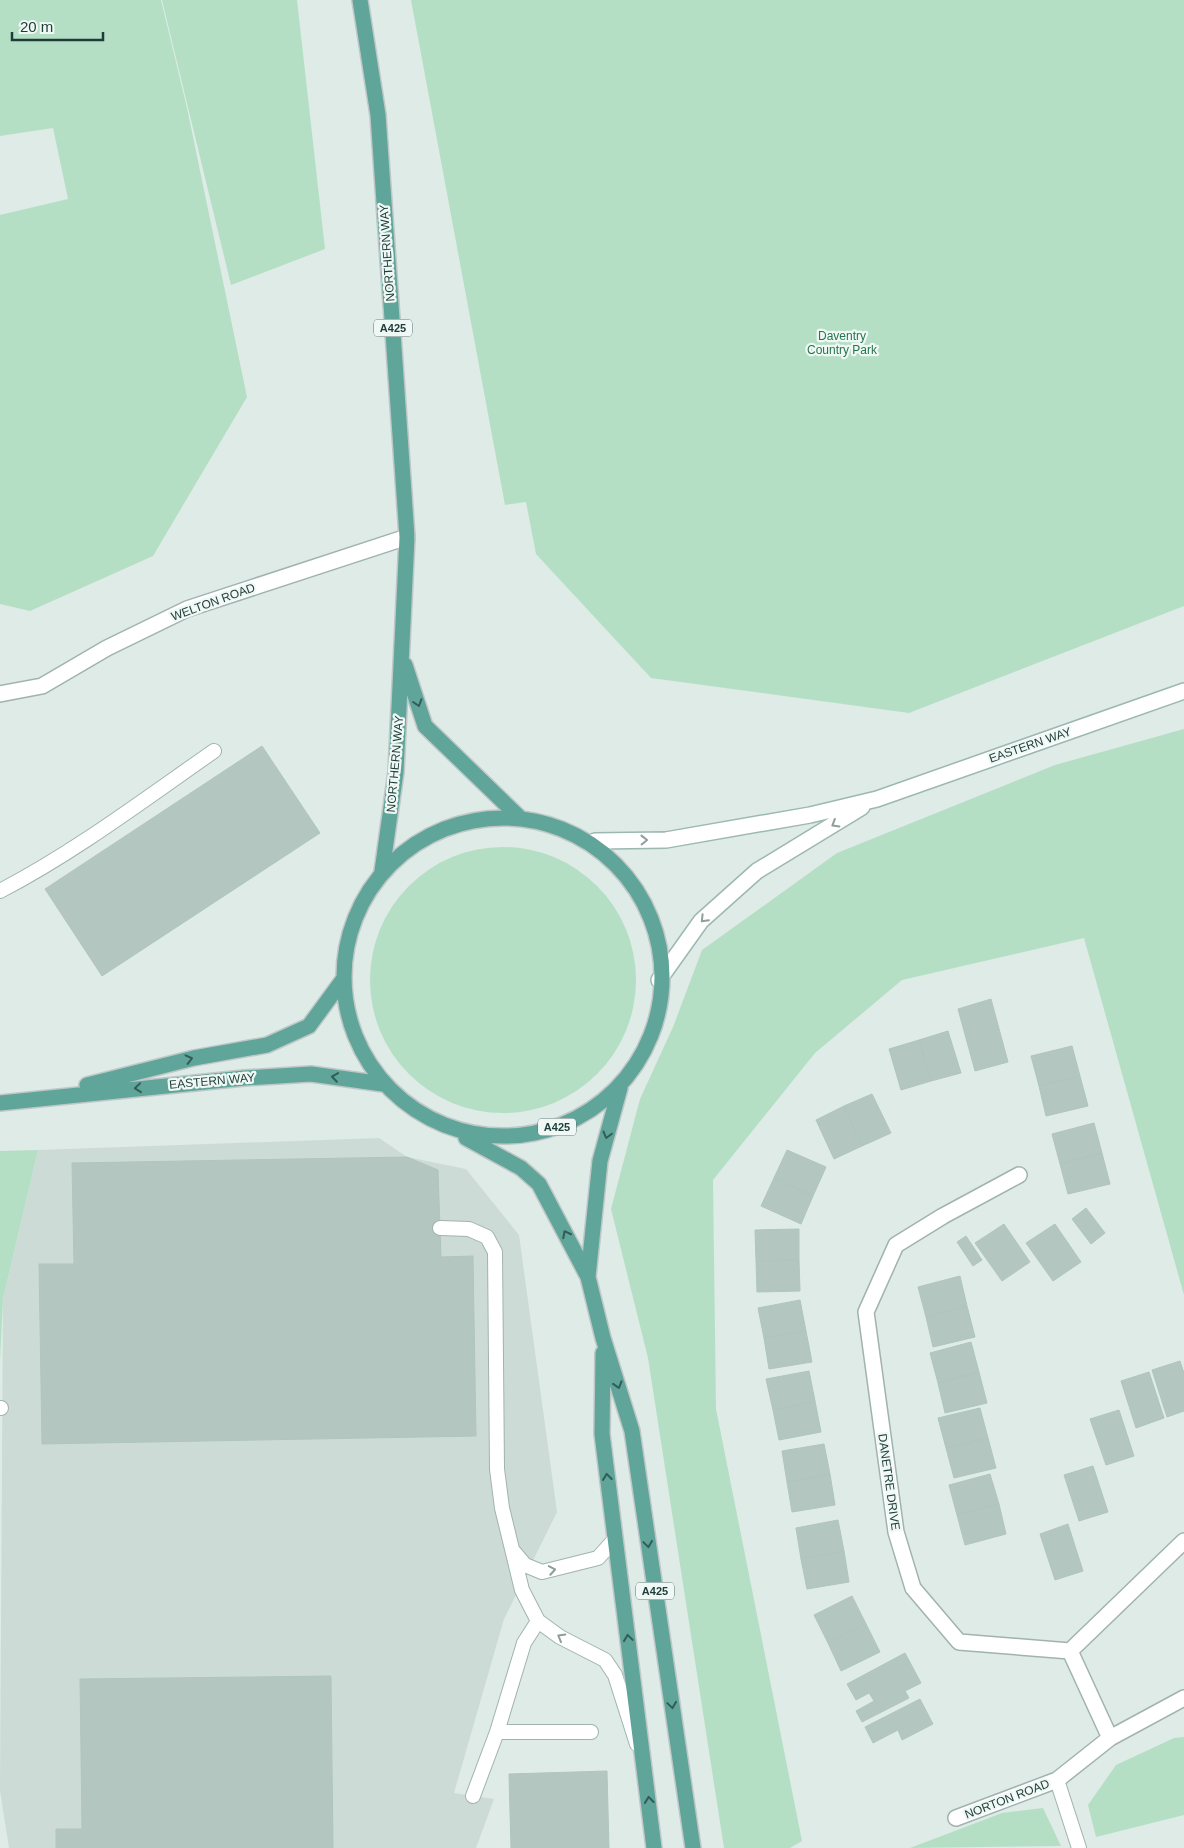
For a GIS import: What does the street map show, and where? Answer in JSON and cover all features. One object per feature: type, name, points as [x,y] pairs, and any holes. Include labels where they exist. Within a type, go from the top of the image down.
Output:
[{"type":"main road","name":"NORTHERN WAY","points":[[360,0],[378,115],[407,537],[396,772],[382,871]]},
{"type":"main road","name":"NORTHERN WAY","points":[[402,657],[425,726],[519,817]]},
{"type":"main road","name":"A425","points":[[342,981],[355,925],[382,871],[424,838],[447,826],[519,817],[555,824],[595,841],[621,868],[654,928],[659,980],[655,1027],[620,1088],[600,1161],[588,1277]]},
{"type":"main road","points":[[342,981],[355,1031],[367,1059],[383,1084]]},
{"type":"main road","name":"EASTERN WAY","points":[[40,1097],[194,1058],[267,1045],[309,1026],[342,981]]},
{"type":"main road","name":"EASTERN WAY","points":[[0,1103],[40,1097],[244,1078],[311,1074],[383,1084]]},
{"type":"main road","name":"A425","points":[[383,1084],[436,1126],[464,1137],[520,1168],[539,1184],[588,1277],[603,1338],[632,1431],[693,1848]]},
{"type":"main road","name":"A425","points":[[464,1137],[525,1137],[567,1123],[620,1088]]},
{"type":"main road","name":"A425","points":[[603,1338],[602,1434],[654,1848]]},
{"type":"street","name":"WELTON ROAD","points":[[0,694],[42,686],[107,648],[187,609],[407,537]]},
{"type":"street","name":"EASTERN WAY","points":[[595,841],[666,840],[810,815],[876,799],[1184,692]]},
{"type":"street","name":"EASTERN WAY","points":[[659,980],[701,921],[757,871],[876,799]]},
{"type":"street","name":"DANETRE DRIVE","points":[[1019,1176],[942,1216],[896,1246],[866,1312],[896,1532],[913,1588],[959,1642],[1070,1651]]},
{"type":"street","points":[[1110,1738],[1070,1651],[1184,1541]]},
{"type":"street","name":"NORTON ROAD","points":[[956,1818],[1057,1780],[1110,1738],[1184,1698]]},
{"type":"lane","points":[[0,891],[26,878],[121,816],[214,751]]},
{"type":"lane","points":[[440,1228],[475,1231],[487,1237],[495,1252],[497,1469],[502,1508],[522,1590],[538,1621],[560,1638],[606,1660],[615,1675],[646,1773]]},
{"type":"lane","points":[[512,1550],[525,1566],[542,1572],[598,1558],[614,1540]]},
{"type":"lane","points":[[473,1796],[498,1732],[524,1643],[538,1621]]},
{"type":"lane","points":[[498,1732],[591,1732]]},
{"type":"lane","points":[[1057,1780],[1079,1848]]},
{"type":"shaded area","points":[[379,1138],[407,1157],[466,1169],[519,1235],[557,1512],[504,1619],[454,1793],[494,1799],[476,1848],[9,1848],[0,1791],[3,1299],[38,1150]]},
{"type":"green space","points":[[0,0],[161,0],[187,108],[247,397],[153,556],[30,611],[0,604],[0,215],[68,199],[53,128],[0,136]]},
{"type":"green space","points":[[162,0],[297,0],[325,249],[231,285]]},
{"type":"green space","name":"Daventry Country Park","points":[[411,0],[1184,0],[1184,606],[909,713],[651,678],[536,554],[526,502],[505,505]]},
{"type":"green space","points":[[1184,729],[1184,1295],[1084,938],[902,980],[815,1053],[713,1180],[716,1409],[802,1841],[790,1848],[724,1848],[648,1358],[611,1209],[640,1099],[673,1027],[702,950],[837,853],[1055,765]]},
{"type":"green space","points":[[503,847],[529,850],[554,858],[577,870],[597,886],[613,906],[625,929],[633,954],[636,980],[633,1006],[625,1031],[613,1054],[597,1074],[577,1090],[554,1102],[529,1110],[503,1113],[477,1110],[452,1102],[429,1090],[409,1074],[393,1054],[381,1031],[373,1006],[370,980],[373,954],[381,929],[393,906],[409,886],[429,870],[452,858],[477,850]]},
{"type":"green space","points":[[38,1150],[3,1299],[0,1361],[0,1151]]},
{"type":"green space","points":[[1184,1737],[1184,1815],[1096,1837],[1088,1805],[1116,1765],[1174,1738]]},
{"type":"green space","points":[[1043,1808],[1061,1846],[910,1848],[1002,1813]]},
{"type":"building","points":[[262,746],[320,833],[102,976],[45,889]]},
{"type":"building","points":[[991,999],[1008,1062],[975,1071],[958,1009]]},
{"type":"building","points":[[948,1031],[961,1073],[931,1081],[919,1040]]},
{"type":"building","points":[[919,1040],[931,1081],[901,1090],[889,1049]]},
{"type":"building","points":[[1072,1046],[1080,1076],[1039,1086],[1031,1056]]},
{"type":"building","points":[[1080,1076],[1088,1106],[1046,1116],[1039,1086]]},
{"type":"building","points":[[872,1094],[891,1133],[862,1146],[844,1106]]},
{"type":"building","points":[[844,1106],[862,1146],[834,1159],[816,1120]]},
{"type":"building","points":[[1094,1123],[1102,1153],[1060,1164],[1052,1134]]},
{"type":"building","points":[[787,1150],[826,1167],[813,1196],[774,1178]]},
{"type":"building","points":[[1102,1153],[1110,1184],[1068,1194],[1060,1164]]},
{"type":"building","points":[[407,1157],[438,1170],[441,1257],[473,1256],[476,1436],[42,1444],[39,1264],[74,1264],[72,1163]]},
{"type":"building","points":[[774,1178],[813,1196],[801,1224],[761,1206]]},
{"type":"building","points":[[1086,1208],[1105,1233],[1091,1244],[1072,1219]]},
{"type":"building","points":[[1004,1224],[1030,1262],[1002,1281],[975,1243]]},
{"type":"building","points":[[1055,1224],[1081,1262],[1053,1281],[1026,1243]]},
{"type":"building","points":[[799,1229],[799,1260],[756,1261],[755,1230]]},
{"type":"building","points":[[966,1236],[982,1260],[973,1266],[957,1242]]},
{"type":"building","points":[[799,1260],[800,1291],[757,1292],[756,1261]]},
{"type":"building","points":[[960,1276],[967,1306],[926,1317],[918,1287]]},
{"type":"building","points":[[800,1300],[806,1331],[764,1338],[758,1308]]},
{"type":"building","points":[[967,1306],[975,1337],[933,1347],[926,1317]]},
{"type":"building","points":[[806,1331],[812,1362],[769,1369],[764,1338]]},
{"type":"building","points":[[971,1342],[979,1372],[938,1383],[930,1353]]},
{"type":"building","points":[[1180,1361],[1184,1373],[1184,1411],[1167,1417],[1152,1370]]},
{"type":"building","points":[[809,1371],[815,1401],[773,1410],[766,1379]]},
{"type":"building","points":[[979,1372],[987,1403],[945,1413],[938,1383]]},
{"type":"building","points":[[1149,1372],[1164,1418],[1136,1428],[1121,1381]]},
{"type":"building","points":[[815,1401],[821,1432],[779,1440],[773,1410]]},
{"type":"building","points":[[980,1408],[988,1438],[946,1448],[938,1418]]},
{"type":"building","points":[[1119,1410],[1134,1456],[1106,1465],[1090,1419]]},
{"type":"building","points":[[988,1438],[996,1468],[954,1478],[946,1448]]},
{"type":"building","points":[[824,1444],[830,1474],[787,1482],[782,1451]]},
{"type":"building","points":[[1093,1466],[1108,1512],[1079,1521],[1064,1475]]},
{"type":"building","points":[[830,1474],[835,1505],[792,1512],[787,1482]]},
{"type":"building","points":[[990,1474],[999,1504],[957,1515],[949,1485]]},
{"type":"building","points":[[999,1504],[1006,1534],[965,1545],[957,1515]]},
{"type":"building","points":[[838,1520],[844,1551],[801,1559],[796,1528]]},
{"type":"building","points":[[1068,1524],[1083,1571],[1055,1580],[1040,1534]]},
{"type":"building","points":[[844,1551],[849,1582],[807,1589],[801,1559]]},
{"type":"building","points":[[852,1596],[866,1624],[828,1643],[814,1615]]},
{"type":"building","points":[[866,1624],[880,1652],[841,1671],[828,1643]]},
{"type":"building","points":[[905,1653],[921,1683],[905,1691],[909,1698],[862,1722],[856,1711],[874,1701],[869,1693],[856,1700],[847,1684]]},
{"type":"building","points":[[331,1676],[333,1848],[56,1848],[56,1829],[82,1829],[80,1679]]},
{"type":"building","points":[[920,1699],[933,1724],[902,1740],[898,1730],[873,1743],[865,1727]]},
{"type":"building","points":[[607,1771],[609,1848],[511,1848],[509,1774]]}]
